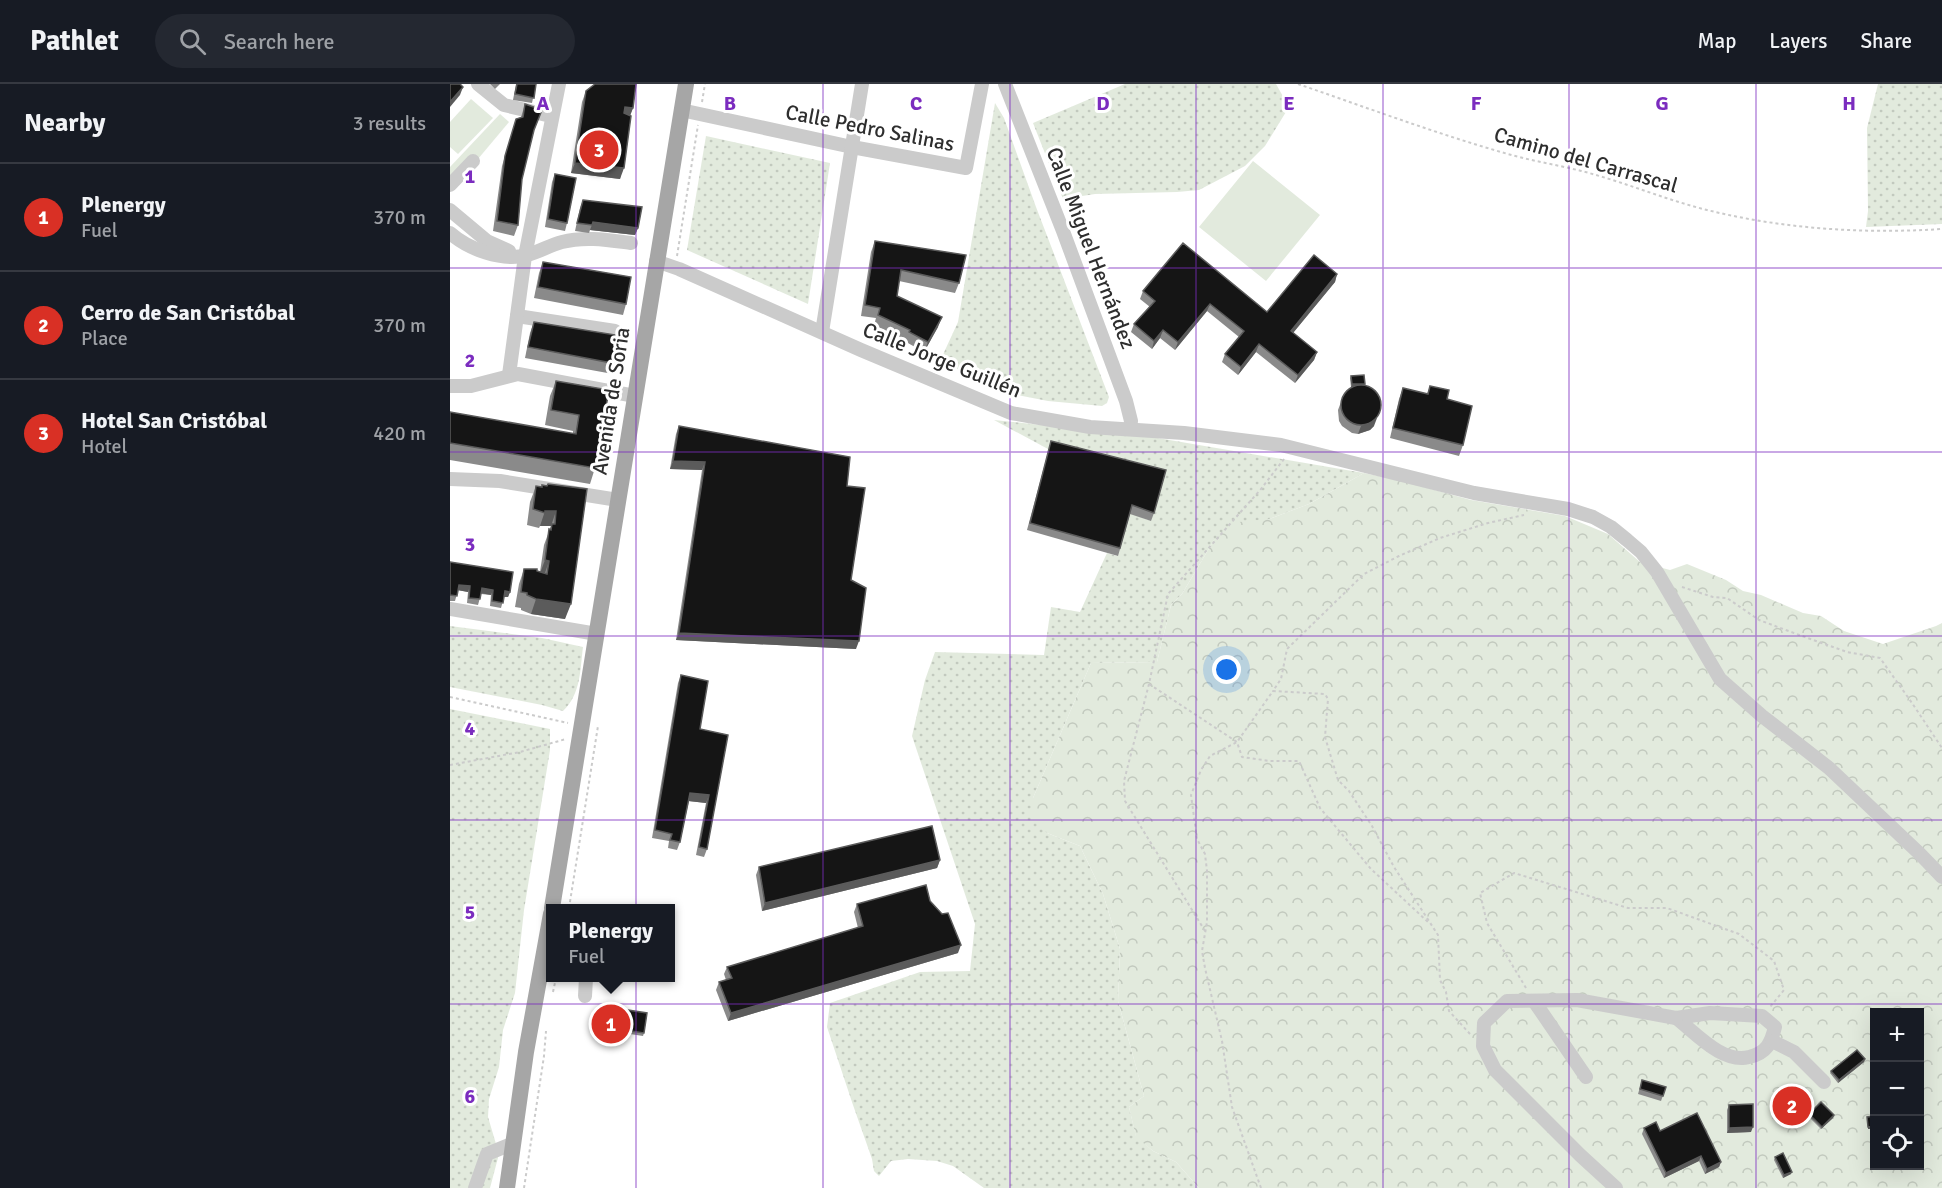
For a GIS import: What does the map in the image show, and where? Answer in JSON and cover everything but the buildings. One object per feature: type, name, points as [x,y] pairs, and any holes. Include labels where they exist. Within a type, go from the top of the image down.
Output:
[{"type":"main road","name":"Avenida de Soria","points":[[553,904],[587,729],[597,634],[686,84]]},
{"type":"main road","points":[[507,1188],[526,1052],[546,944]]},
{"type":"street","points":[[478,84],[504,105],[551,116]]},
{"type":"street","points":[[509,375],[525,256],[559,84]]},
{"type":"street","points":[[822,332],[862,84]]},
{"type":"street","name":"Calle Pedro Salinas","points":[[681,110],[852,147],[966,168],[982,84]]},
{"type":"street","name":"Calle Miguel Hernández","points":[[1005,84],[1126,401],[1131,421],[1130,429]]},
{"type":"street","points":[[450,185],[473,160]]},
{"type":"street","points":[[450,210],[486,241],[499,248],[525,256]]},
{"type":"street","points":[[450,233],[461,243],[497,256],[525,256],[562,242],[581,239],[631,243]]},
{"type":"street","name":"Calle Jorge Guillén","points":[[656,261],[1011,413],[1090,427],[1184,433],[1292,448],[1474,493],[1568,509],[1593,517],[1611,527],[1641,552],[1657,572],[1720,679],[1762,716],[1829,768],[1942,877]]},
{"type":"street","points":[[517,316],[615,331]]},
{"type":"street","points":[[450,386],[471,386],[518,374],[635,396]]},
{"type":"street","points":[[450,479],[500,482],[618,500]]},
{"type":"street","points":[[450,609],[597,634]]},
{"type":"street","points":[[585,996],[586,982]]},
{"type":"street","points":[[1616,1188],[1495,1070],[1483,1046],[1484,1023],[1507,1001],[1577,1000],[1676,1018],[1710,1012],[1762,1016],[1775,1027],[1772,1041],[1766,1050],[1759,1055],[1738,1060],[1720,1052],[1676,1018]]},
{"type":"street","points":[[1534,1001],[1586,1077]]},
{"type":"street","points":[[1772,1041],[1794,1052],[1824,1082]]},
{"type":"street","points":[[475,1188],[487,1154],[514,1143]]},
{"type":"path","points":[[701,109],[705,84]]},
{"type":"path","name":"Camino del Carrascal","points":[[1298,84],[1503,153],[1591,174],[1662,198],[1709,210],[1781,224],[1874,232],[1942,229]]},
{"type":"path","points":[[676,260],[699,120]]},
{"type":"path","points":[[1205,931],[1125,801],[1124,781],[1149,684],[1168,594],[1261,489],[1292,448]]},
{"type":"path","points":[[1261,1188],[1232,1107],[1222,1041],[1202,951],[1205,931],[1205,854],[1197,839],[1191,795],[1201,770],[1210,756],[1237,742],[1281,679],[1287,650],[1364,574],[1440,538],[1488,523],[1531,514],[1535,504]]},
{"type":"path","points":[[1664,586],[1683,587],[1713,597],[1727,598],[1759,620],[1847,652],[1880,658],[1942,748]]},
{"type":"path","points":[[1149,684],[1237,742],[1242,757],[1299,762],[1320,808],[1371,870],[1432,926]]},
{"type":"path","points":[[1273,691],[1325,694],[1328,699],[1325,737],[1338,780],[1349,791],[1372,826],[1394,867],[1438,935],[1440,980],[1446,992],[1449,1011],[1459,1024],[1483,1046]]},
{"type":"path","points":[[450,697],[587,729]]},
{"type":"path","points":[[450,765],[520,752],[587,729]]},
{"type":"path","points":[[570,904],[587,729]]},
{"type":"path","points":[[1534,1001],[1487,923],[1480,894],[1514,873],[1628,908],[1667,908],[1739,934],[1774,961],[1784,990],[1762,1016]]},
{"type":"path","points":[[552,998],[555,982]]},
{"type":"path","points":[[524,1188],[544,1056],[546,1028]]},
{"type":"green space","points":[[1125,84],[1276,84],[1289,107],[1265,146],[1245,166],[1199,190],[1095,194],[1063,199],[1033,123]]},
{"type":"green space","points":[[1878,84],[1942,84],[1942,224],[1866,227],[1868,211],[1867,128]]},
{"type":"green space","points":[[471,99],[493,118],[458,154],[450,147],[450,122]]},
{"type":"green space","points":[[995,103],[1004,118],[1109,397],[1107,403],[1102,406],[1048,401],[1012,394],[940,361],[958,322]]},
{"type":"green space","points":[[500,114],[509,122],[457,184],[450,176],[450,167]]},
{"type":"green space","points":[[706,136],[830,163],[808,304],[687,250]]},
{"type":"green space","points":[[1253,161],[1320,215],[1266,281],[1199,227]]},
{"type":"green space","points":[[994,420],[1152,437],[1364,473],[1309,504],[1214,540],[1182,594],[1171,605],[1157,662],[1091,663],[1033,798],[1047,833],[1080,846],[1103,894],[1120,949],[1118,1001],[1144,1096],[1129,1107],[1136,1136],[1153,1151],[1176,1162],[1199,1188],[984,1188],[953,1166],[937,1161],[908,1159],[891,1161],[879,1176],[874,1171],[872,1159],[827,1027],[830,1003],[920,972],[970,971],[975,924],[912,736],[925,680],[935,652],[1044,655],[1051,607],[1080,612],[1107,553],[1117,556],[1130,513],[1151,521],[1048,449]]},
{"type":"green space","points":[[1364,473],[1471,500],[1565,516],[1608,534],[1640,562],[1670,570],[1687,564],[1726,580],[1743,591],[1761,595],[1803,613],[1821,616],[1844,631],[1883,644],[1942,623],[1942,1188],[1199,1188],[1176,1162],[1153,1151],[1136,1137],[1129,1107],[1144,1096],[1118,1001],[1120,949],[1103,894],[1080,846],[1047,833],[1032,814],[1033,798],[1091,663],[1157,662],[1171,605],[1182,594],[1214,540],[1239,522],[1269,519],[1309,504]]},
{"type":"green space","points":[[450,626],[542,638],[583,647],[579,681],[569,704],[563,711],[450,687]]},
{"type":"green space","points":[[450,709],[550,729],[550,750],[524,910],[515,993],[503,1030],[499,1067],[489,1099],[488,1117],[499,1154],[490,1188],[450,1188]]},
{"type":"place","name":"Hotel San Cristóbal","points":[[599,150]]},
{"type":"place","name":"Plenergy","points":[[611,1024]]},
{"type":"place","name":"Cerro de San Cristóbal","points":[[1792,1106]]}]
